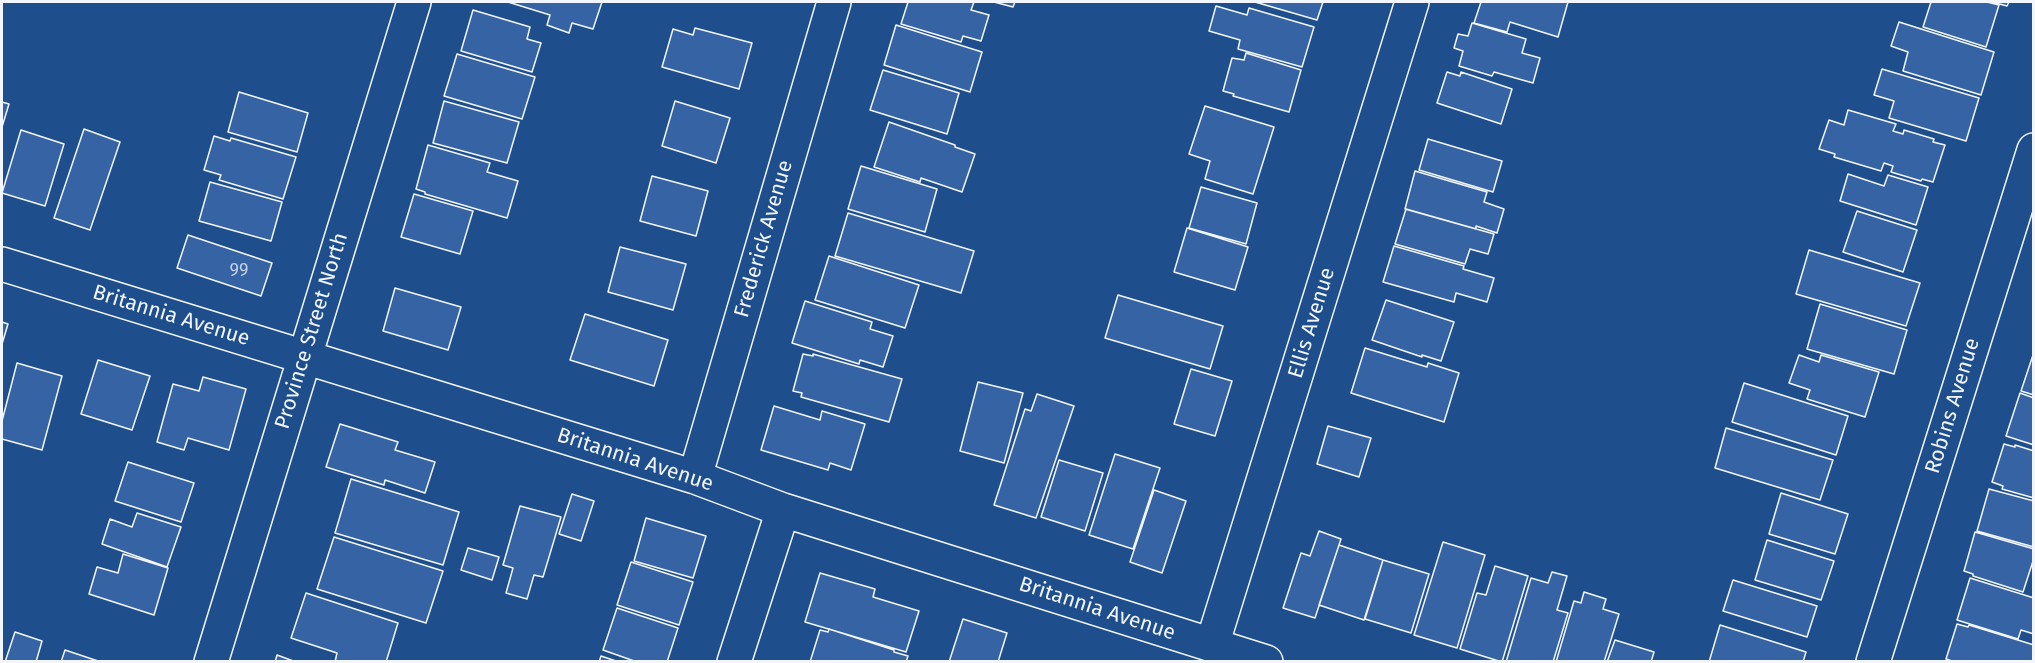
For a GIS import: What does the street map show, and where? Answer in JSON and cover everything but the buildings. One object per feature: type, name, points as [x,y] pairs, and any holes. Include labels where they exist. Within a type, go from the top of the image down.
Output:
[{"type":"street","name":"Province Street North","points":[[211,662],[414,2]]},
{"type":"street","name":"Frederick Avenue","points":[[694,477],[834,2]]},
{"type":"street","name":"Ellis Avenue","points":[[1212,645],[1412,2]]},
{"type":"street","name":"Robins Avenue","points":[[1873,662],[2034,150]]},
{"type":"street","name":"Britannia Avenue","points":[[2,264],[694,477],[783,510],[1266,662]]},
{"type":"street","points":[[734,662],[783,510]]}]
